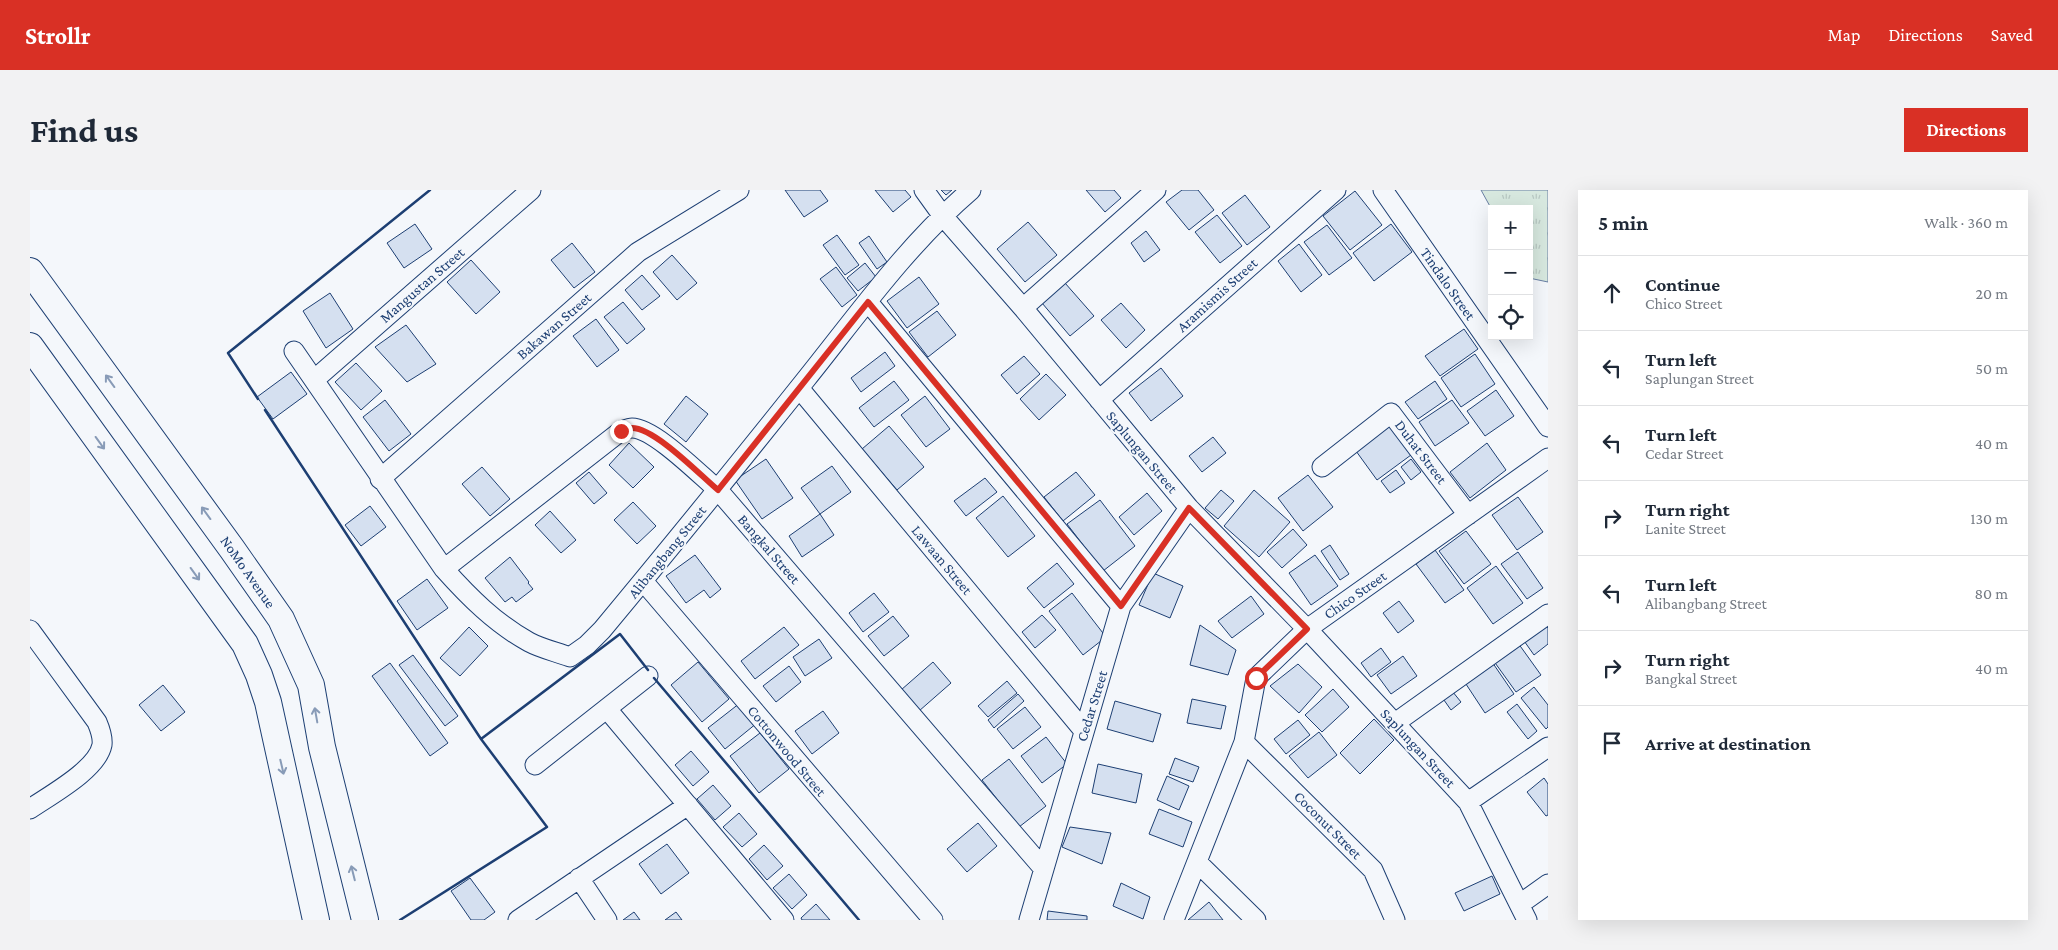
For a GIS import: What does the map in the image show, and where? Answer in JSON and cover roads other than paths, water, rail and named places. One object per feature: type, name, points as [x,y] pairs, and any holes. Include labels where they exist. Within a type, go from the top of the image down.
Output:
[{"type":"main road","name":"NoMo Avenue","points":[[30,271],[281,619],[310,685],[322,747],[365,920]]},
{"type":"main road","points":[[30,346],[245,644],[259,675],[268,702],[316,920]]},
{"type":"street","name":"Mangustan Street","points":[[314,380],[531,190]]},
{"type":"street","name":"Bakawan Street","points":[[380,479],[638,252],[739,190]]},
{"type":"street","name":"Saplungan Street","points":[[924,190],[942,215],[1023,308],[1189,508],[1307,629],[1468,802],[1524,912]]},
{"type":"street","name":"Alibangbang Street","points":[[444,569],[472,600],[502,624],[530,642],[570,657],[587,645],[602,630],[718,490],[868,302],[942,215],[971,190]]},
{"type":"street","points":[[1023,308],[1156,190]]},
{"type":"street","name":"Aramismis Street","points":[[1099,400],[1336,190]]},
{"type":"street","name":"Tindalo Street","points":[[1383,190],[1548,427]]},
{"type":"street","points":[[868,302],[1121,606]]},
{"type":"street","points":[[294,350],[380,479],[444,569]]},
{"type":"street","name":"Lawaan Street","points":[[799,388],[1084,731]]},
{"type":"street","name":"Duhat Street","points":[[1322,467],[1391,413],[1468,515]]},
{"type":"street","name":"Bangkal Street","points":[[444,569],[621,431],[633,428],[646,432],[658,438],[718,490],[1043,868]]},
{"type":"street","name":"Chico Street","points":[[1174,920],[1244,742],[1256,678],[1307,629],[1548,458]]},
{"type":"street","name":"Cedar Street","points":[[1030,920],[1043,868],[1121,606],[1189,508]]},
{"type":"street","name":"Cottonwood Street","points":[[643,581],[933,920]]},
{"type":"street","points":[[1395,723],[1548,614]]},
{"type":"street","points":[[30,630],[37,654],[97,722],[101,732],[102,744],[98,755],[90,766],[30,809]]},
{"type":"street","points":[[535,765],[648,676]]},
{"type":"street","points":[[608,709],[777,918]]},
{"type":"street","name":"Coconut Street","points":[[1244,742],[1373,870],[1395,920]]},
{"type":"street","points":[[1468,802],[1548,746]]},
{"type":"street","points":[[518,920],[688,806]]},
{"type":"street","points":[[1197,862],[1256,920]]},
{"type":"street","points":[[579,878],[607,920]]},
{"type":"street","points":[[1524,912],[1548,884]]}]
